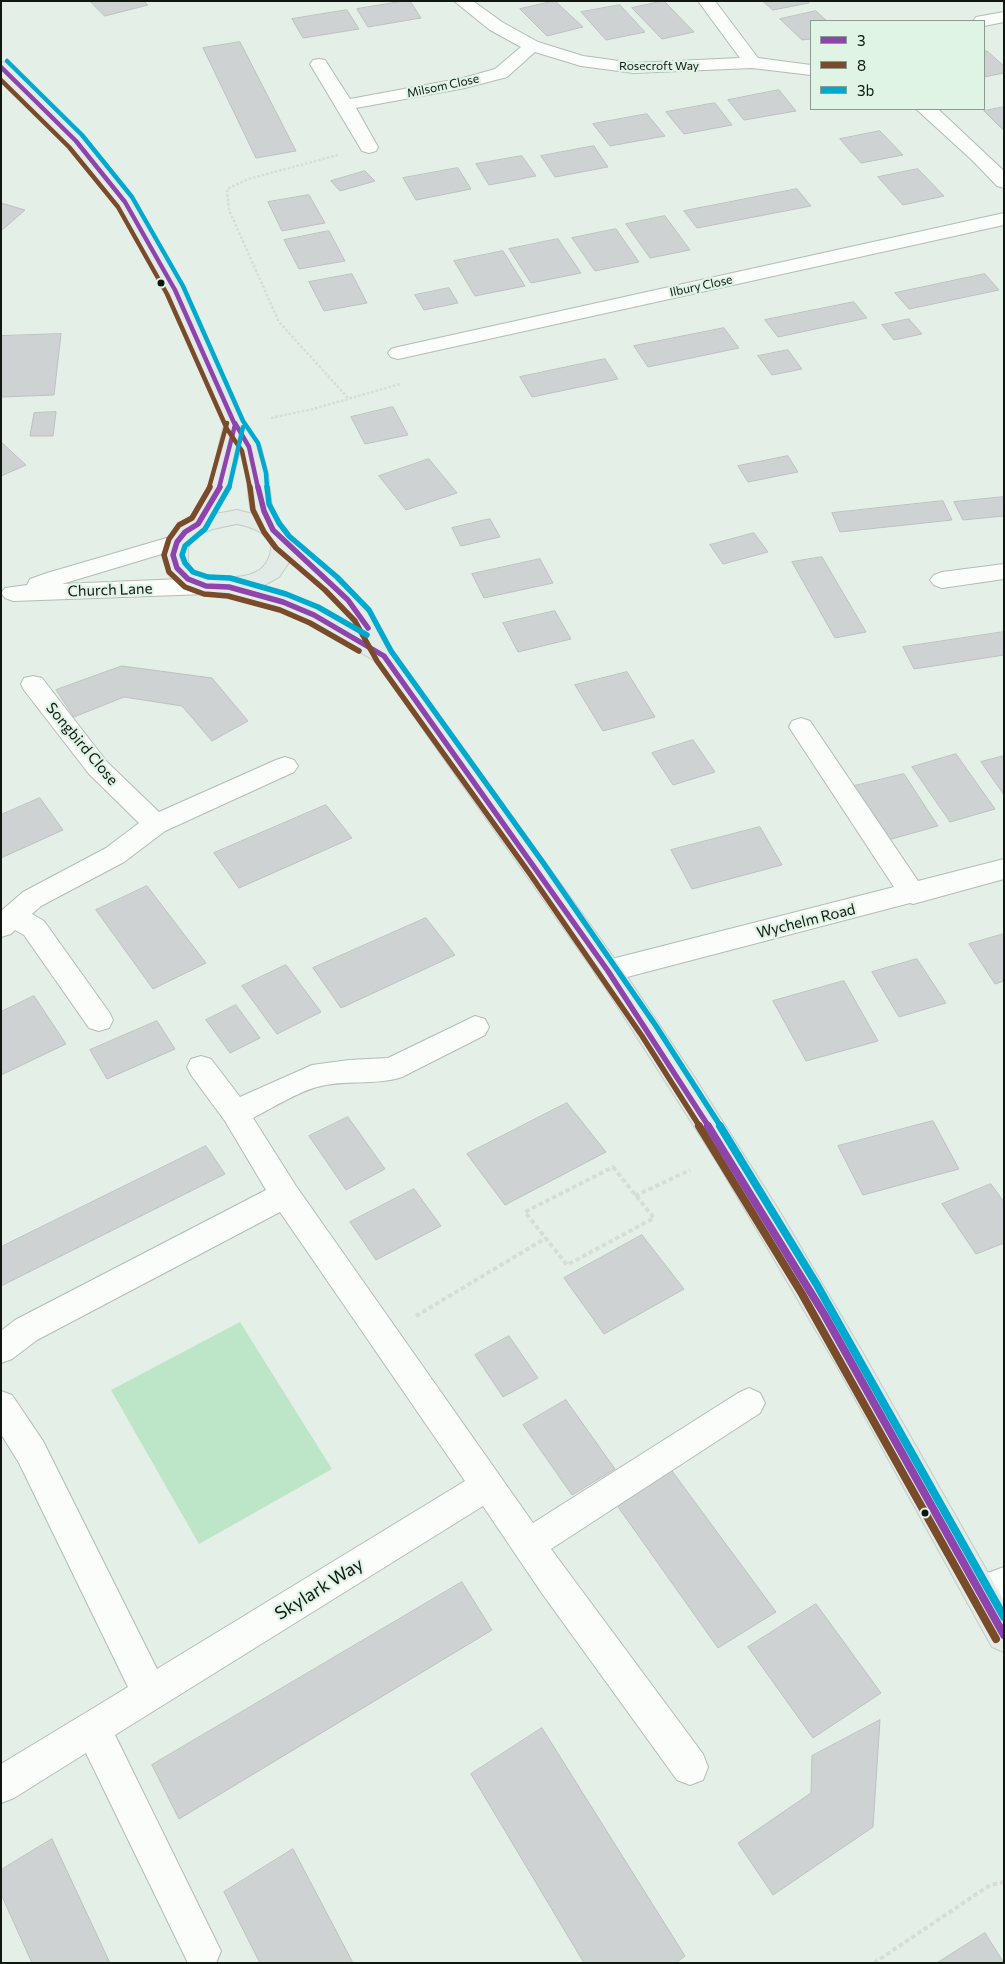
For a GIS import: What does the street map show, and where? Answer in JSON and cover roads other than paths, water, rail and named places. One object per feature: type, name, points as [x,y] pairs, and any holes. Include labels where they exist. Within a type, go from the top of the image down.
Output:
[{"type":"main road","points":[[1,67],[76,141],[125,202],[175,290],[235,425],[250,447],[257,474],[261,507],[277,535],[282,557],[272,572],[253,582],[230,587]]},
{"type":"main road","points":[[198,524],[220,486],[235,425]]},
{"type":"main road","points":[[384,656],[314,615],[283,602],[230,587],[206,586],[188,579],[177,568],[173,555],[177,542],[185,532],[198,524],[217,518],[237,517],[256,520],[277,535],[331,584],[362,616],[384,656],[608,971],[686,1089],[992,1587],[1004,1635]]},
{"type":"street","name":"Rosecroft Way","points":[[462,1],[496,26],[532,46],[581,61],[634,68],[752,63],[810,70]]},
{"type":"street","points":[[706,1],[752,63]]},
{"type":"street","points":[[985,20],[1004,17]]},
{"type":"street","name":"Milsom Close","points":[[345,105],[465,83],[501,73],[532,46]]},
{"type":"street","points":[[319,64],[369,147]]},
{"type":"street","points":[[927,110],[973,150],[1004,182]]},
{"type":"street","name":"Ilbury Close","points":[[398,353],[1004,219]]},
{"type":"street","name":"Church Lane","points":[[7,595],[63,575],[135,556],[177,542]]},
{"type":"street","points":[[942,580],[1004,571]]},
{"type":"street","name":"Church Lane","points":[[7,595],[206,586]]},
{"type":"street","name":"Songbird Close","points":[[33,684],[98,768],[156,824]]},
{"type":"street","points":[[801,728],[913,894]]},
{"type":"street","points":[[8,921],[32,900],[115,855],[156,824],[285,766]]},
{"type":"street","name":"Wychelm Road","points":[[608,971],[1004,870]]},
{"type":"street","points":[[8,921],[34,928],[99,1020]]},
{"type":"street","points":[[235,1114],[312,1076],[349,1071],[392,1069],[475,1027]]},
{"type":"street","points":[[201,1067],[235,1114],[285,1195],[553,1580],[690,1767]]},
{"type":"street","points":[[1,1349],[26,1330],[285,1195]]},
{"type":"street","points":[[529,1544],[749,1403]]},
{"type":"street","points":[[1,1405],[31,1452],[100,1596],[150,1693]]},
{"type":"street","name":"Skylark Way","points":[[1,1785],[488,1485]]},
{"type":"street","points":[[93,1728],[202,1951]]}]
